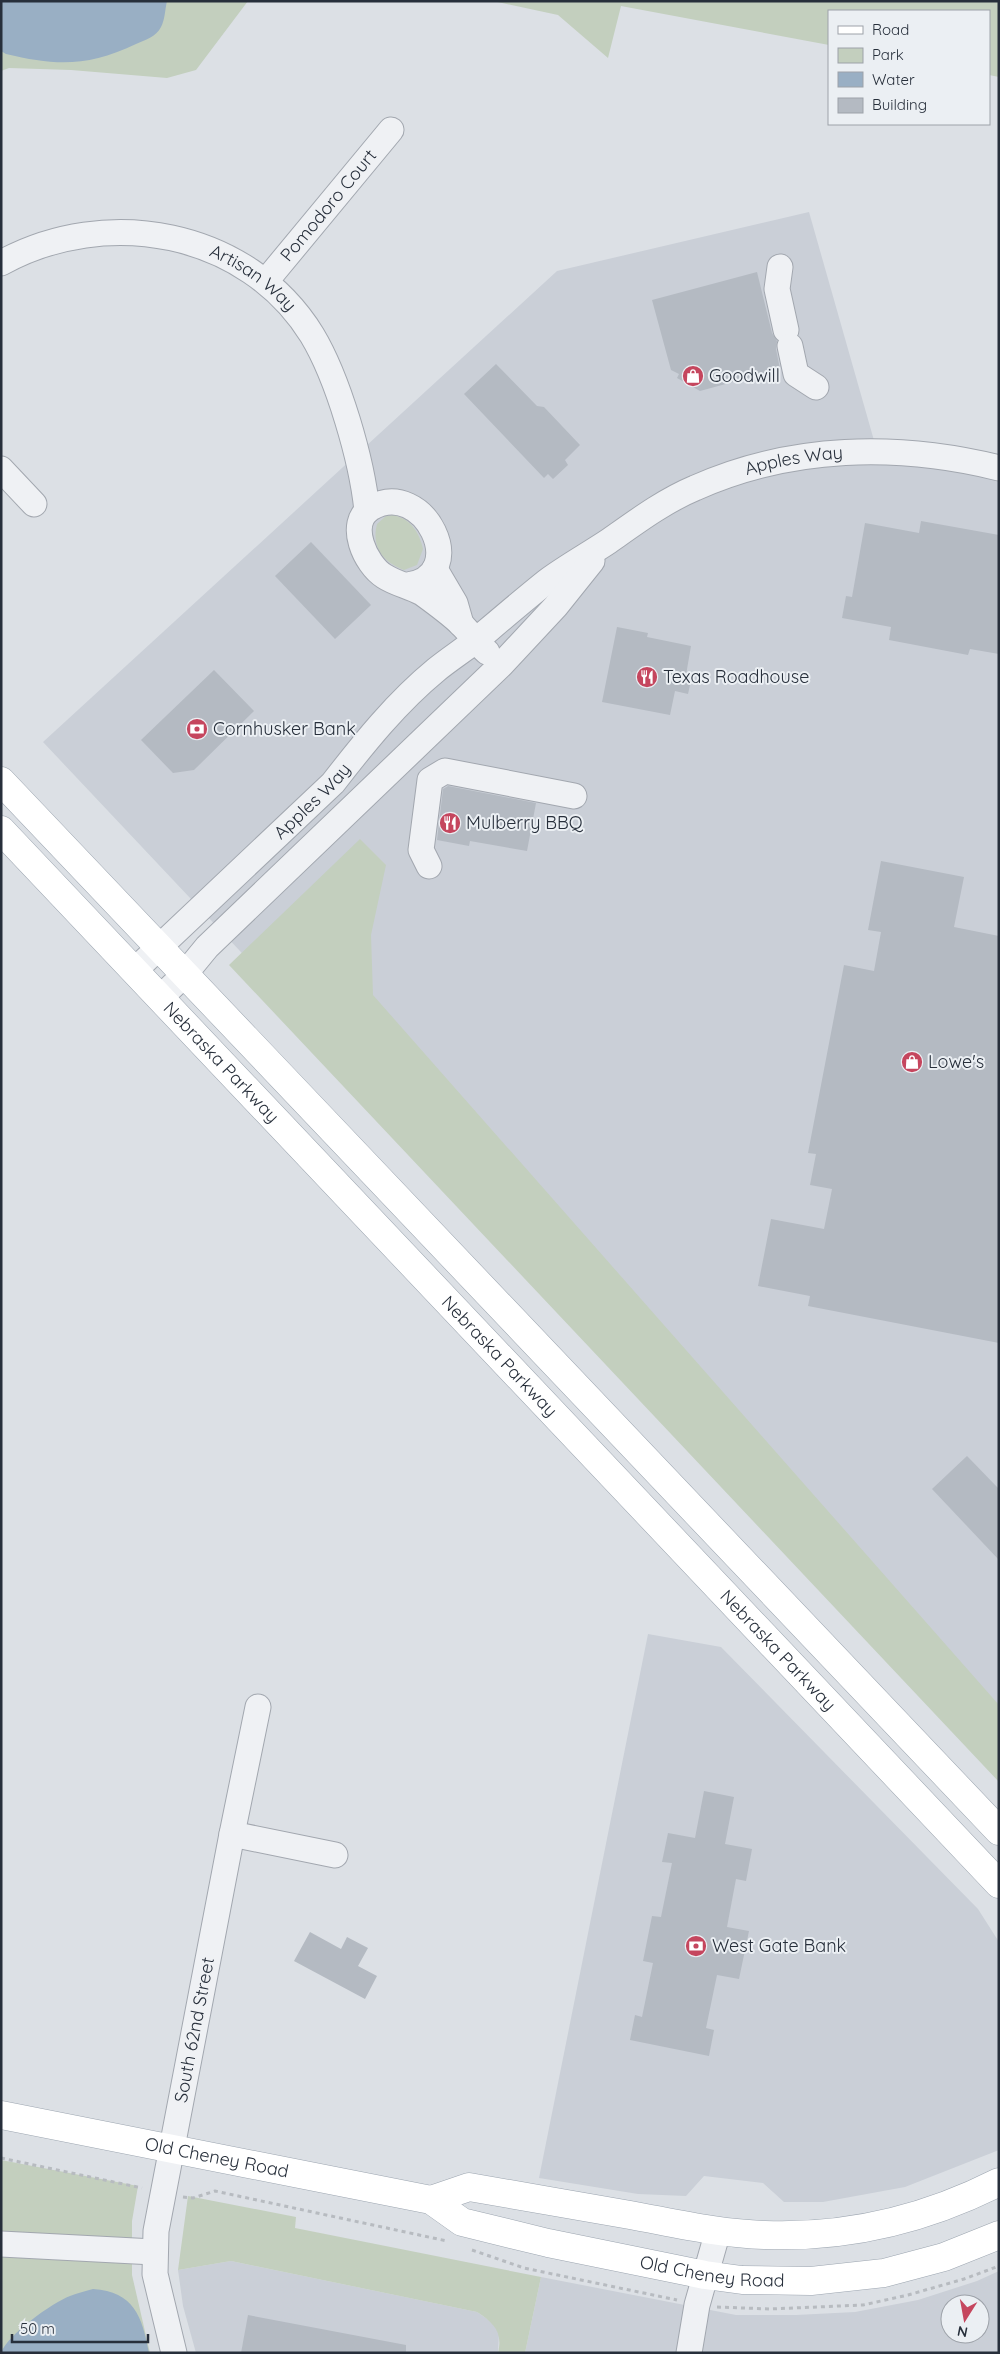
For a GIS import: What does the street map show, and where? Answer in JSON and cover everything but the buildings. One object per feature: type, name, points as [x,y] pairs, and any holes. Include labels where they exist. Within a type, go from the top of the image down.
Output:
[{"type":"main road","name":"Nebraska Parkway","points":[[1,782],[677,1490],[999,1831]]},
{"type":"main road","name":"Nebraska Parkway","points":[[1,830],[999,1884]]},
{"type":"main road","name":"Old Cheney Road","points":[[1,2115],[431,2200],[462,2222],[548,2243],[704,2275],[768,2282],[858,2277],[918,2265],[998,2238]]},
{"type":"main road","points":[[431,2200],[469,2187],[718,2230],[764,2235],[799,2235],[864,2228],[924,2214],[999,2182]]},
{"type":"street","name":"Pomodoro Court","points":[[266,281],[391,130]]},
{"type":"street","name":"Artisan Way","points":[[1,263],[38,246],[64,238],[113,231],[136,232],[167,236],[189,242],[223,256],[266,281],[298,316],[312,335],[327,368],[357,454],[364,481],[367,511]]},
{"type":"street","points":[[780,267],[777,289],[796,374],[816,387]]},
{"type":"street","name":"Apples Way","points":[[135,970],[333,783],[360,748],[430,676],[468,632],[667,503],[695,488],[748,469],[792,457],[832,453],[894,452],[942,456],[999,468]]},
{"type":"street","points":[[1,469],[34,504]]},
{"type":"street","points":[[408,585],[428,579],[435,569],[438,560],[437,541],[429,522],[421,512],[412,507],[393,502],[374,506],[367,511],[360,523],[363,550],[368,559],[384,577],[408,585],[468,632],[501,665]]},
{"type":"street","name":"Apples Way","points":[[161,998],[184,975],[208,946],[501,665],[556,606],[608,542]]},
{"type":"street","points":[[435,569],[455,603],[468,632]]},
{"type":"street","points":[[429,866],[421,850],[430,780],[445,771],[574,796]]},
{"type":"street","name":"South 62nd Street","points":[[174,2353],[155,2274],[154,2252],[171,2148],[258,1707]]},
{"type":"street","points":[[232,1834],[335,1855]]},
{"type":"street","points":[[690,2353],[704,2275],[718,2230]]},
{"type":"street","points":[[1,2244],[154,2252]]},
{"type":"shaded area","points":[[809,212],[877,451],[999,468],[999,1756],[43,742],[557,271]]},
{"type":"shaded area","name":"West Gate Bank","points":[[648,1634],[721,1647],[978,1909],[999,1942],[999,2150],[905,2187],[823,2202],[784,2202],[763,2183],[704,2176],[686,2196],[638,2194],[539,2178]]},
{"type":"shaded area","points":[[231,2261],[477,2312],[493,2323],[499,2333],[498,2353],[196,2353],[183,2306],[178,2270]]},
{"type":"shaded area","points":[[999,2271],[999,2353],[525,2353],[541,2277],[736,2315],[796,2315],[855,2312],[918,2300],[977,2281]]},
{"type":"green space","points":[[1,1],[248,1],[196,70],[167,78],[71,70],[9,68],[1,71]]},
{"type":"green space","points":[[493,1],[999,1],[999,77],[990,75],[990,10],[828,10],[828,45],[621,6],[608,58],[558,15]]},
{"type":"green space","points":[[393,515],[405,520],[413,527],[423,549],[417,565],[404,570],[390,563],[377,547],[377,524],[386,516]]},
{"type":"green space","points":[[360,839],[386,865],[371,935],[373,995],[999,1705],[999,1782],[229,965]]},
{"type":"green space","points":[[1,2160],[138,2186],[132,2221],[132,2275],[150,2353],[1,2353]]},
{"type":"green space","points":[[188,2196],[296,2217],[295,2228],[541,2277],[525,2353],[498,2353],[499,2339],[496,2329],[477,2312],[231,2261],[178,2270]]},
{"type":"water","points":[[1,1],[167,1],[162,24],[159,30],[150,38],[119,52],[102,57],[72,62],[56,62],[24,58],[1,51]]},
{"type":"water","points":[[93,2289],[118,2295],[134,2308],[143,2328],[149,2353],[1,2353],[12,2337],[42,2312],[70,2296]]},
{"type":"place","name":"Goodwill","points":[[693,376]]},
{"type":"place","name":"Texas Roadhouse","points":[[647,677]]},
{"type":"place","name":"Cornhusker Bank","points":[[197,729]]},
{"type":"place","name":"Mulberry BBQ","points":[[450,823]]},
{"type":"place","name":"Lowe's","points":[[912,1062]]},
{"type":"place","name":"West Gate Bank","points":[[696,1946]]}]
